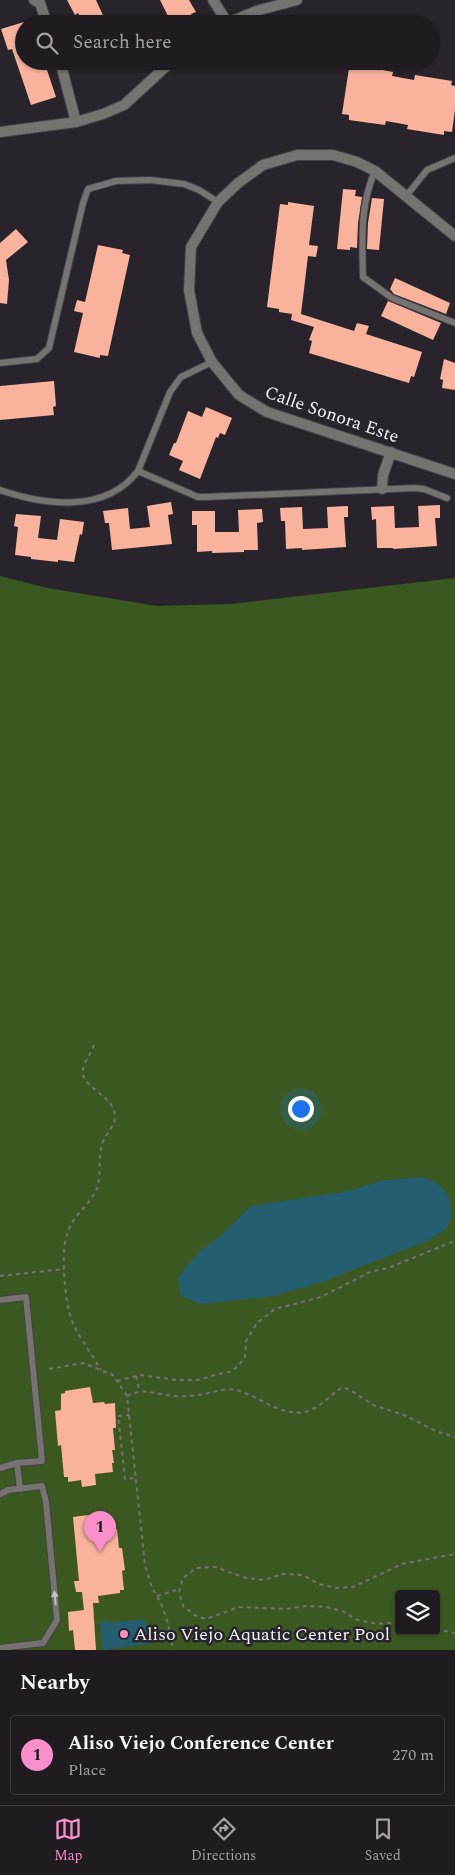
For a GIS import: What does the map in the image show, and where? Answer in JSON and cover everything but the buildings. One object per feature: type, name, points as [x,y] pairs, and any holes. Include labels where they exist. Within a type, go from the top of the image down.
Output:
[{"type":"street","points":[[34,0],[40,3],[44,15]]},
{"type":"street","points":[[213,0],[221,15]]},
{"type":"street","points":[[246,15],[297,0]]},
{"type":"street","points":[[62,70],[76,122]]},
{"type":"street","points":[[0,132],[76,122],[124,105],[162,70]]},
{"type":"street","points":[[218,202],[238,183],[263,165],[298,155],[333,155],[357,162],[375,171],[455,236]]},
{"type":"street","name":"Calle Sonora Este","points":[[218,202],[191,247],[189,290],[197,333],[212,362],[238,395],[267,412],[455,474]]},
{"type":"street","points":[[382,489],[383,475],[391,452]]},
{"type":"lane","points":[[406,195],[428,170],[455,158]]},
{"type":"lane","points":[[375,171],[369,184],[362,227],[363,276],[392,298],[455,323]]},
{"type":"lane","points":[[0,363],[37,359],[49,348],[83,203],[88,190],[116,181],[150,180],[184,184],[199,190],[218,202]]},
{"type":"lane","points":[[0,490],[21,497],[61,504],[85,501],[118,491],[131,481],[138,471],[170,392],[182,377],[212,362]]},
{"type":"lane","points":[[138,471],[198,497],[424,489],[447,498]]},
{"type":"lane","points":[[0,1300],[26,1298],[42,1461],[17,1463],[0,1468]]},
{"type":"lane","points":[[17,1463],[20,1488]]},
{"type":"lane","points":[[0,1494],[8,1490],[42,1486],[46,1502],[57,1620],[44,1643],[0,1648]]},
{"type":"path","points":[[94,1045],[83,1069],[83,1076],[112,1105],[116,1116],[114,1125],[104,1136],[101,1148],[99,1182],[95,1193],[74,1218],[66,1238],[63,1254],[72,1322],[101,1370]]},
{"type":"path","points":[[117,1381],[140,1375],[176,1380],[198,1380],[215,1374],[233,1371],[245,1358],[246,1341],[257,1323],[275,1309],[321,1297],[370,1272],[388,1268],[455,1241]]},
{"type":"path","points":[[0,1276],[64,1269]]},
{"type":"path","points":[[49,1369],[83,1363],[113,1375],[126,1396],[130,1414],[145,1566],[152,1588],[168,1623],[173,1650]]},
{"type":"path","points":[[136,1376],[140,1391]]},
{"type":"path","points":[[126,1396],[140,1391],[183,1396],[234,1389],[277,1409],[303,1412],[320,1406],[333,1392],[343,1387],[373,1405],[404,1415],[438,1432],[455,1437]]},
{"type":"path","points":[[130,1414],[118,1416],[125,1479],[135,1478]]},
{"type":"path","points":[[395,1622],[377,1624],[358,1620],[342,1611],[326,1607],[306,1606],[279,1609],[239,1607],[206,1619],[194,1615],[183,1606],[179,1592],[183,1578],[196,1568],[215,1566],[246,1578],[264,1580],[284,1574],[303,1575],[319,1584],[336,1588],[353,1587],[402,1564],[455,1554]]},
{"type":"path","points":[[157,1596],[180,1589]]},
{"type":"path","points":[[440,1630],[455,1633]]},
{"type":"green space","points":[[0,576],[47,588],[157,606],[231,604],[455,578],[455,1650],[0,1650]]},
{"type":"water","points":[[424,1177],[438,1184],[450,1198],[451,1219],[446,1229],[427,1241],[322,1282],[274,1296],[201,1304],[181,1296],[178,1279],[187,1265],[251,1206],[349,1191],[384,1180]]},
{"type":"water","name":"Aliso Viejo Aquatic Center Pool","points":[[145,1619],[148,1644],[103,1650],[100,1622],[108,1621],[109,1623]]},
{"type":"place","name":"Aliso Viejo Conference Center","points":[[100,1552]]},
{"type":"place","name":"Aliso Viejo Aquatic Center Pool","points":[[124,1634]]}]
